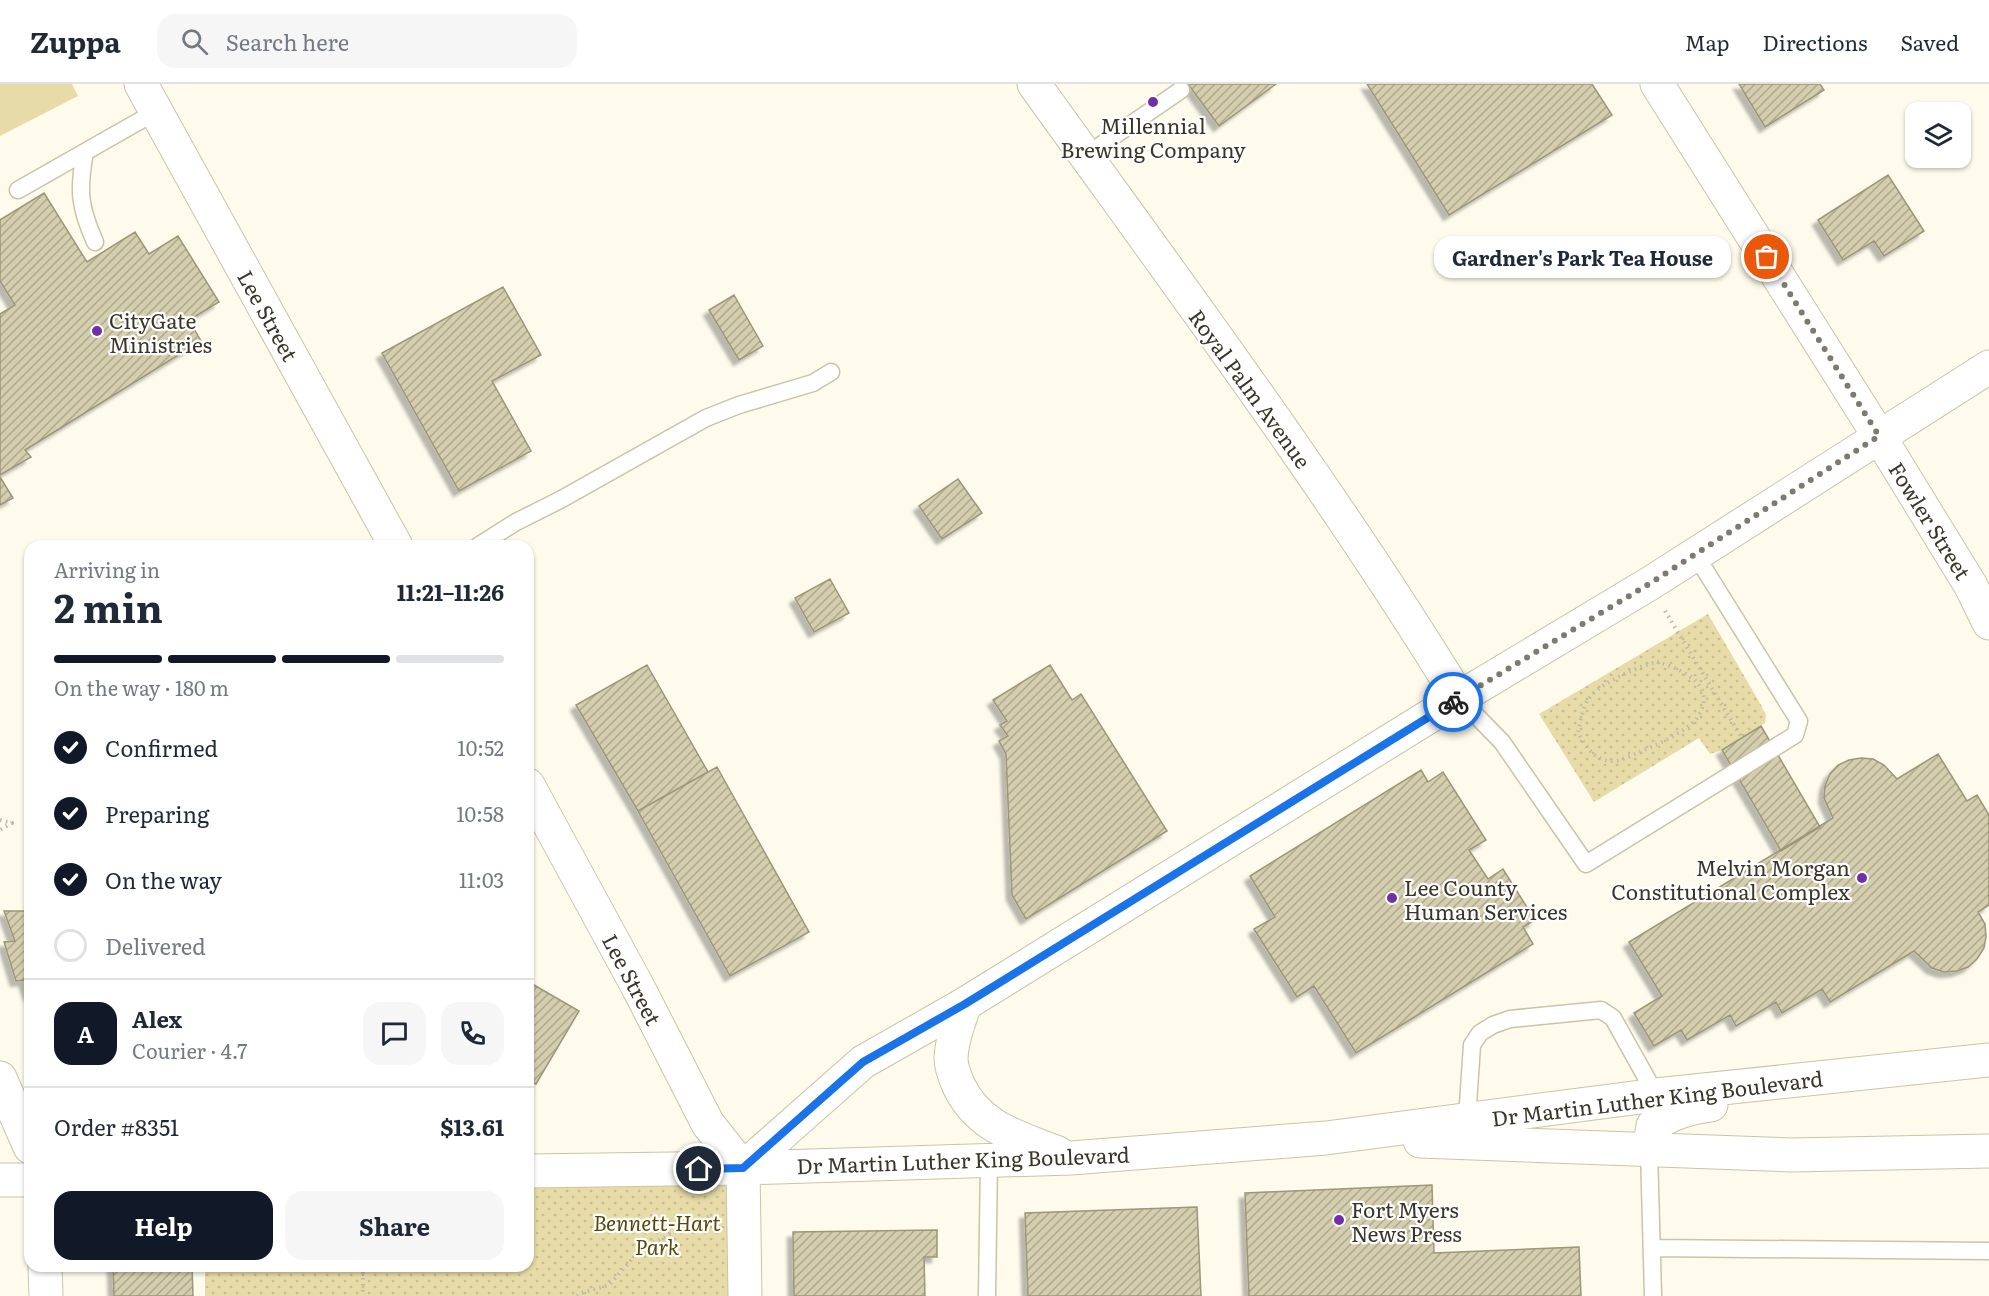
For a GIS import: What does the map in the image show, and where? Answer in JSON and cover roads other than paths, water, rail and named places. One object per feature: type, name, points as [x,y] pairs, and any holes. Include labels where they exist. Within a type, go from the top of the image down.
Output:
[{"type":"main road","name":"Royal Palm Avenue","points":[[1034,84],[1316,477],[1409,616],[1460,698]]},
{"type":"main road","name":"Fowler Street","points":[[1657,84],[1879,436],[1971,586],[1989,623]]},
{"type":"main road","name":"Lee Street","points":[[149,98],[393,540]]},
{"type":"main road","points":[[745,1296],[743,1184],[863,1062],[965,1004],[1695,554],[1989,367]]},
{"type":"main road","name":"Lee Street","points":[[534,796],[639,989],[708,1124],[743,1184]]},
{"type":"main road","points":[[965,1004],[954,1038],[951,1060],[956,1080],[965,1100],[982,1118],[1003,1132],[1071,1158]]},
{"type":"main road","name":"Dr Martin Luther King Boulevard","points":[[534,1171],[743,1184],[989,1160],[1071,1158],[1326,1138],[1656,1095],[1989,1060]]},
{"type":"main road","points":[[1649,1150],[1653,1126],[1681,1110],[1735,1101],[1951,1084],[1989,1065]]},
{"type":"main road","points":[[0,1077],[24,1133]]},
{"type":"main road","name":"Dr Martin Luther King Boulevard","points":[[1326,1138],[1792,1155],[1989,1151]]},
{"type":"main road","points":[[0,1180],[24,1180]]},
{"type":"main road","points":[[45,1272],[46,1296]]},
{"type":"lane","points":[[1085,156],[1181,90]]},
{"type":"lane","points":[[18,190],[85,152],[149,98]]},
{"type":"lane","points":[[85,152],[80,195],[84,218],[95,242]]},
{"type":"lane","points":[[487,540],[706,418],[739,405],[813,383],[831,372]]},
{"type":"lane","points":[[1460,698],[1502,742],[1586,864],[1596,858],[1795,735],[1799,721],[1695,554]]},
{"type":"lane","points":[[1467,1119],[1472,1045],[1480,1033],[1510,1019],[1601,1010],[1613,1018],[1656,1095]]},
{"type":"lane","points":[[1649,1150],[1653,1296]]},
{"type":"lane","points":[[987,1296],[989,1160]]},
{"type":"lane","points":[[1652,1248],[1989,1251]]},
{"type":"place","name":"Millennial Brewing Company","points":[[1153,102]]},
{"type":"place","name":"Gardner's Park Tea House","points":[[1767,257]]},
{"type":"place","name":"CityGate Ministries","points":[[97,331]]},
{"type":"place","name":"Melvin Morgan Constitutional Complex","points":[[1862,878]]},
{"type":"place","name":"Lee County Human Services","points":[[1392,898]]},
{"type":"place","name":"Fort Myers News Press","points":[[1339,1220]]},
{"type":"park label","name":"Bennett-Hart Park","points":[[657,1233]]}]
